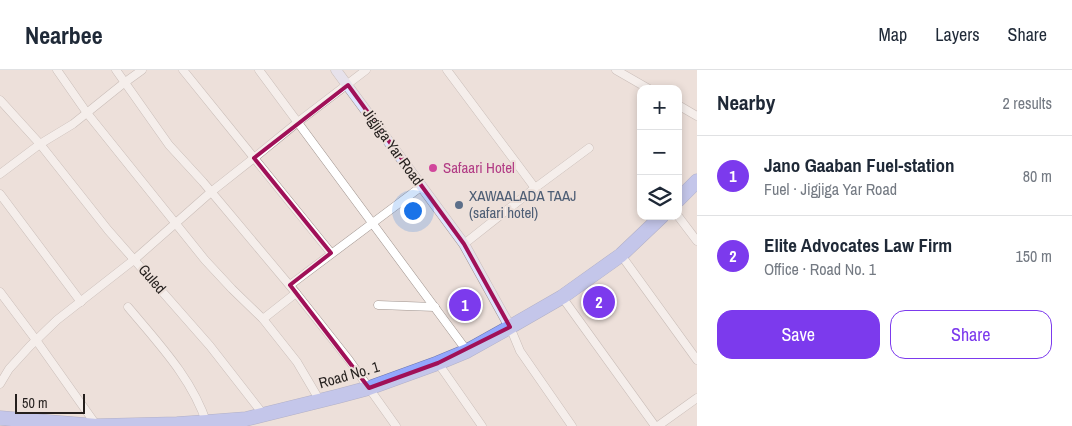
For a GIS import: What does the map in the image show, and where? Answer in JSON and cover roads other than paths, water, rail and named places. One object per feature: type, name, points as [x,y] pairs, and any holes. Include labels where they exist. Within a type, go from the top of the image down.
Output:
[{"type":"highway","points":[[682,196],[697,180]]},
{"type":"highway","name":"Road No. 1","points":[[0,418],[97,426],[247,422],[263,414],[368,388],[438,364],[467,351],[562,297],[621,255],[658,220]]},
{"type":"street","points":[[57,70],[87,113],[175,224],[205,260],[263,319],[297,362],[320,401]]},
{"type":"street","points":[[116,70],[169,145],[290,285],[349,360],[396,426]]},
{"type":"street","points":[[0,174],[40,144],[73,124],[142,70]]},
{"type":"street","points":[[183,70],[332,253]]},
{"type":"street","points":[[259,70],[467,351]]},
{"type":"street","name":"Jigjiga Yar Road","points":[[336,70],[464,244],[510,327]]},
{"type":"street","points":[[0,384],[9,369],[57,320],[135,259],[211,192],[366,70]]},
{"type":"street","points":[[447,70],[535,188]]},
{"type":"street","points":[[616,70],[642,85]]},
{"type":"street","name":"Guled","points":[[0,100],[40,144],[108,230],[210,346],[263,414]]},
{"type":"street","points":[[682,107],[697,116]]},
{"type":"street","points":[[464,244],[589,148]]},
{"type":"street","points":[[290,285],[422,186]]},
{"type":"street","points":[[0,194],[81,302]]},
{"type":"street","points":[[681,220],[697,241]]},
{"type":"street","points":[[621,255],[697,360]]},
{"type":"street","points":[[0,292],[97,426]]},
{"type":"street","points":[[263,319],[296,293]]},
{"type":"street","points":[[562,297],[656,426],[697,398]]},
{"type":"street","points":[[378,305],[435,307]]},
{"type":"street","points":[[128,307],[172,360],[190,386],[207,424]]},
{"type":"street","points":[[510,327],[520,351],[572,426]]},
{"type":"street","points":[[438,364],[482,426]]},
{"type":"place","name":"Safaari Hotel","points":[[433,168]]},
{"type":"place","name":"XAWAALADA TAAJ (safari hotel)","points":[[459,205]]},
{"type":"place","name":"Elite Advocates Law Firm","points":[[599,302]]},
{"type":"place","name":"Jano Gaaban Fuel-station","points":[[465,305]]}]
